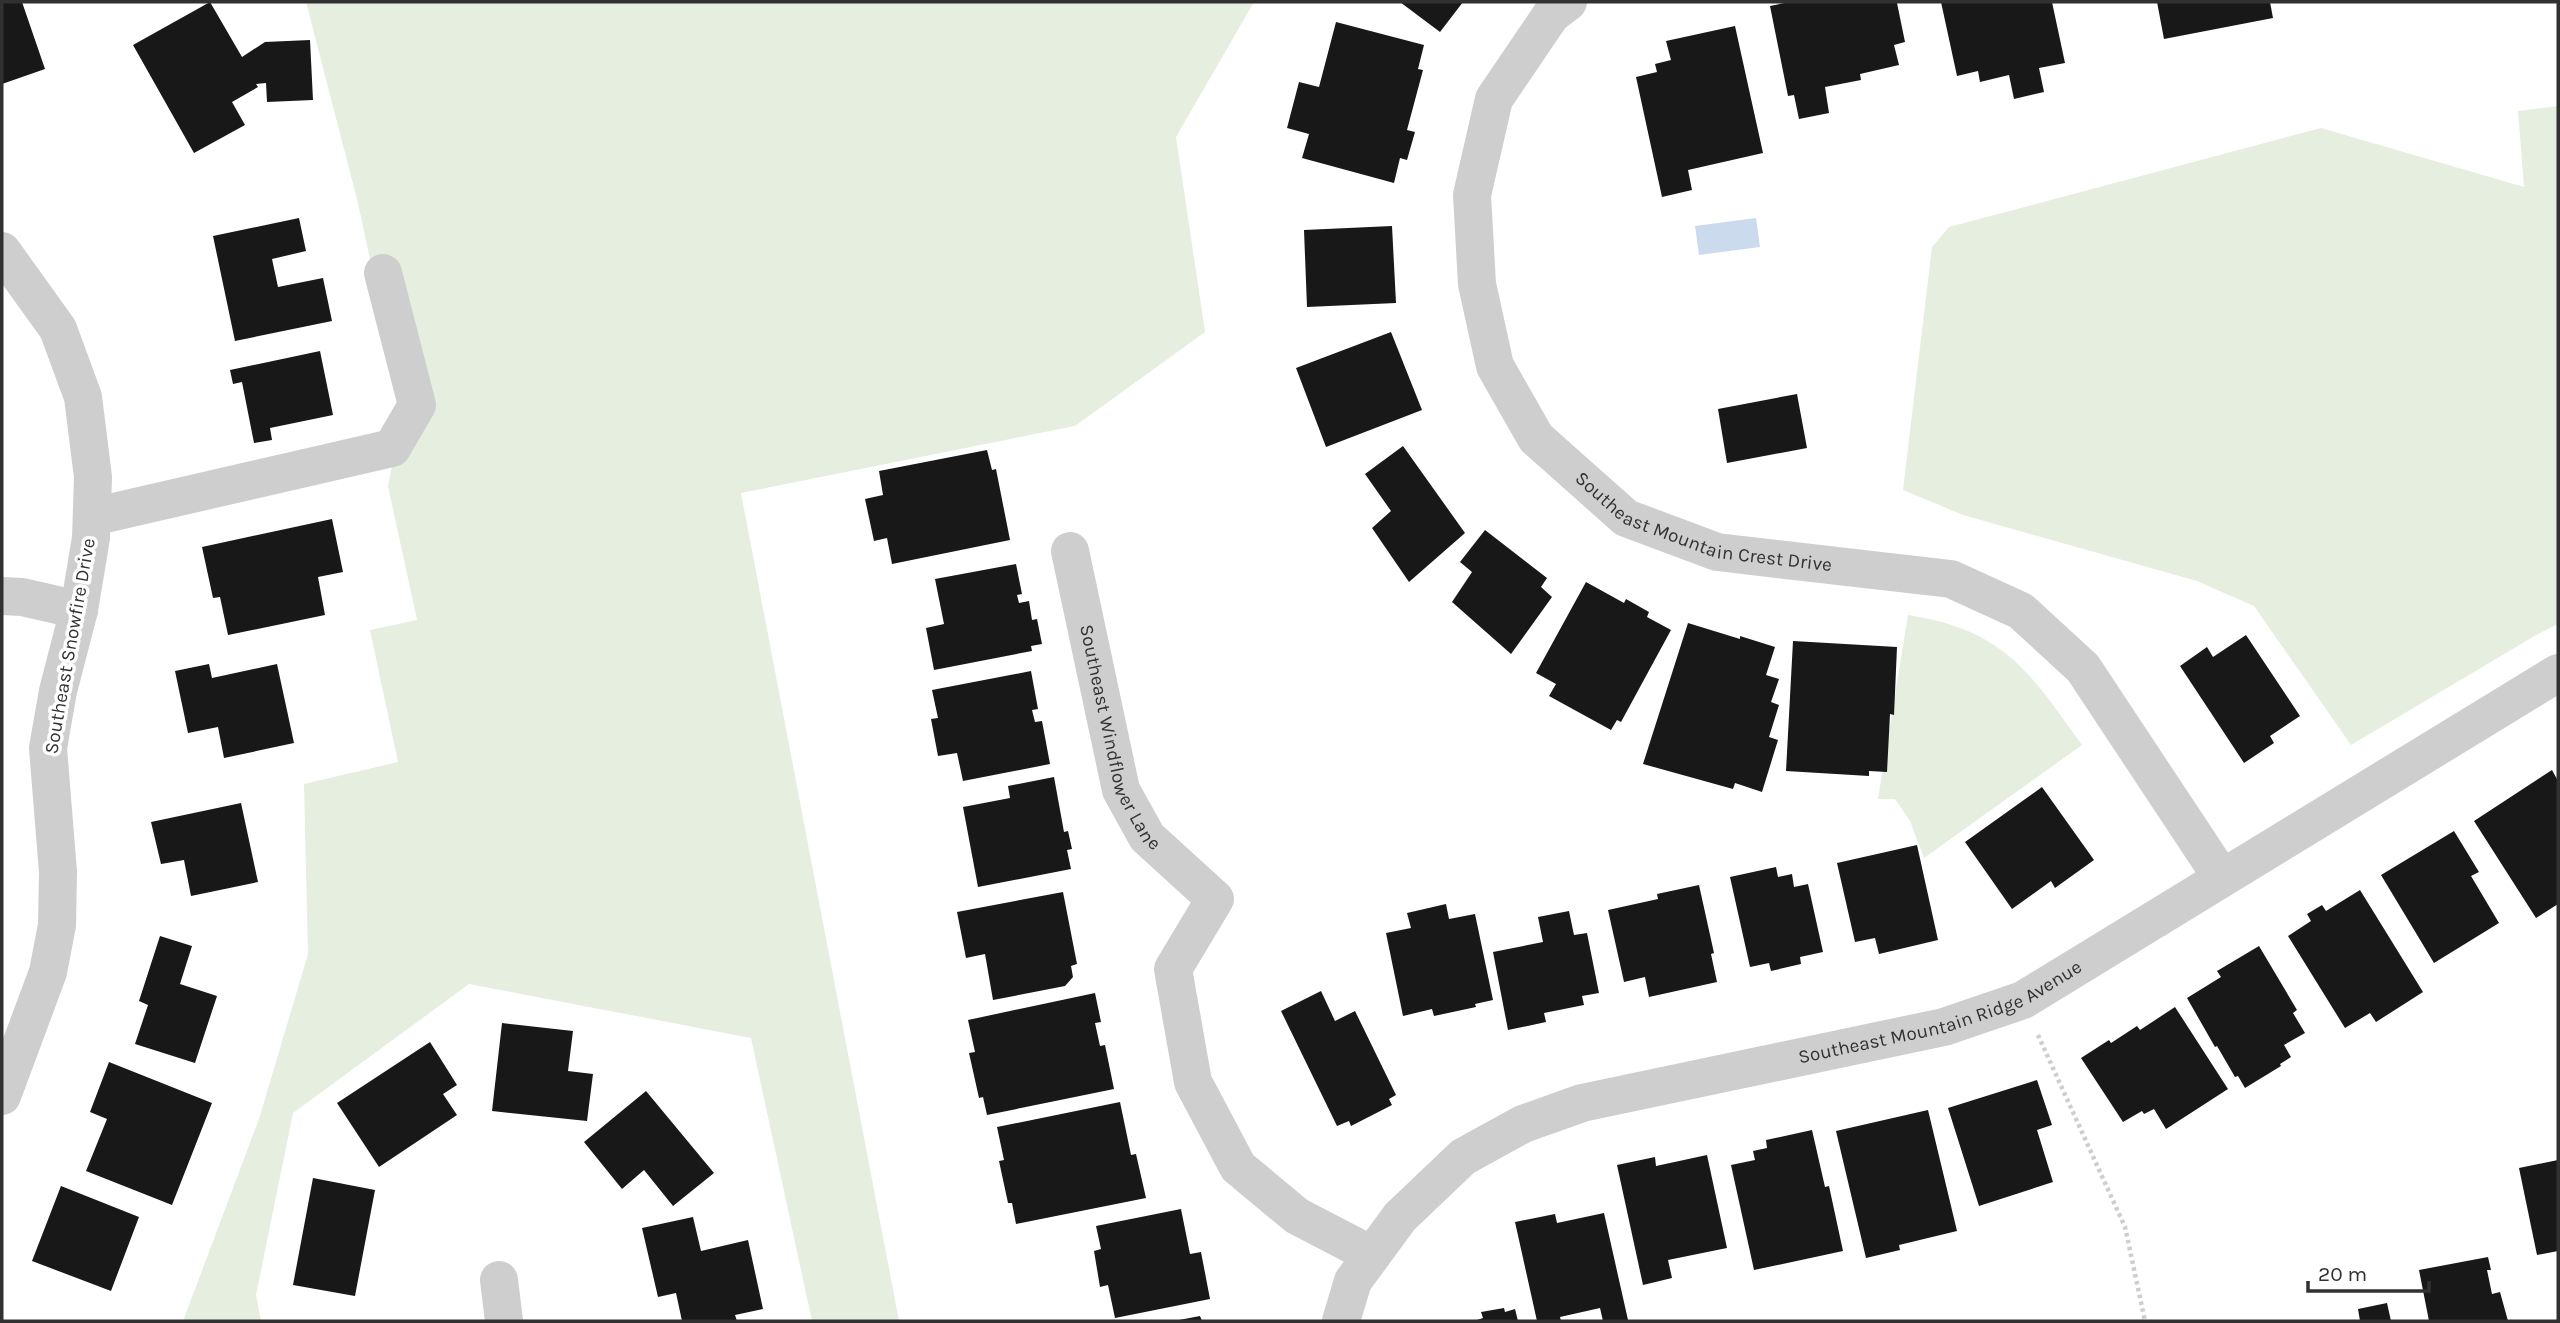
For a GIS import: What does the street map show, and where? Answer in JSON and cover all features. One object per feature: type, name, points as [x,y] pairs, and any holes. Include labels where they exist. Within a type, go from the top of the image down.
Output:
[{"type":"street","name":"Southeast Mountain Crest Drive","points":[[1568,2],[1551,15],[1494,99],[1472,195],[1477,284],[1496,366],[1536,438],[1626,518],[1717,552],[1951,579],[2021,611],[2083,668],[2222,878]]},
{"type":"street","name":"Southeast Snowfire Drive","points":[[2,251],[58,329],[83,397],[93,477],[91,538],[79,610],[58,691],[48,748],[58,872],[57,925],[48,972],[2,1096]]},
{"type":"street","points":[[92,517],[392,448],[417,405],[383,273]]},
{"type":"street","name":"Southeast Windflower Lane","points":[[1070,551],[1121,790],[1147,837],[1215,899],[1173,969],[1193,1082],[1238,1167],[1297,1216],[1372,1255]]},
{"type":"street","points":[[2,596],[22,597],[79,610]]},
{"type":"street","name":"Southeast Mountain Ridge Avenue","points":[[1341,1321],[1353,1281],[1400,1217],[1463,1157],[1523,1124],[1582,1103],[1944,1027],[2023,1000],[2558,673]]},
{"type":"street","points":[[499,1280],[504,1321]]},
{"type":"path","points":[[2023,1000],[2125,1227],[2145,1321]]},
{"type":"green space","points":[[306,2],[1254,2],[1176,137],[1205,332],[1075,426],[741,493],[899,1321],[812,1321],[751,1038],[469,984],[293,1113],[256,1295],[261,1321],[183,1321],[259,1119],[308,954],[304,784],[398,762],[370,630],[417,620],[388,486],[403,413],[358,203]]},
{"type":"green space","points":[[2558,106],[2558,624],[2351,745],[2254,606],[2197,581],[1963,515],[1903,490],[1932,247],[1949,227],[2321,128],[2524,187],[2518,111]]},
{"type":"green space","points":[[1908,615],[1968,631],[1991,643],[2029,675],[2082,745],[1924,858],[1910,821],[1895,799],[1878,799]]},
{"type":"water","points":[[1756,218],[1760,247],[1699,255],[1695,226]]},
{"type":"building","points":[[2,2],[22,2],[45,69],[2,84]]},
{"type":"building","points":[[210,2],[242,57],[265,42],[310,40],[313,100],[267,102],[266,83],[256,84],[258,87],[232,102],[245,125],[194,153],[133,45]]},
{"type":"building","points":[[1400,2],[1463,2],[1440,32]]},
{"type":"building","points":[[1789,2],[1897,3],[1905,42],[1894,45],[1899,65],[1860,74],[1861,80],[1825,87],[1829,113],[1799,119],[1794,95],[1788,96],[1770,6]]},
{"type":"building","points":[[1941,2],[2052,2],[2065,63],[2039,68],[2044,92],[2014,99],[2009,75],[1980,82],[1978,71],[1957,76]]},
{"type":"building","points":[[2157,2],[2270,2],[2273,18],[2164,39]]},
{"type":"building","points":[[1336,22],[1424,45],[1418,69],[1423,70],[1407,130],[1415,132],[1407,160],[1400,158],[1394,183],[1302,158],[1309,134],[1287,128],[1299,82],[1319,87]]},
{"type":"building","points":[[1735,26],[1763,153],[1688,170],[1692,190],[1662,197],[1636,77],[1657,72],[1655,64],[1671,60],[1666,41]]},
{"type":"building","points":[[299,218],[306,251],[272,259],[278,287],[323,278],[332,321],[235,341],[213,236]]},
{"type":"building","points":[[1392,226],[1396,303],[1307,307],[1304,230]]},
{"type":"building","points":[[1391,332],[1422,410],[1326,447],[1296,368]]},
{"type":"building","points":[[320,351],[333,415],[270,428],[272,440],[254,443],[242,382],[233,384],[230,370]]},
{"type":"building","points":[[1797,394],[1807,448],[1727,463],[1718,409]]},
{"type":"building","points":[[1403,446],[1465,533],[1409,582],[1372,528],[1391,511],[1365,474]]},
{"type":"building","points":[[987,450],[992,470],[996,469],[1010,540],[892,564],[887,538],[874,541],[865,499],[883,495],[879,471]]},
{"type":"building","points":[[332,519],[343,572],[318,577],[325,615],[228,635],[220,597],[213,598],[202,547]]},
{"type":"building","points":[[1485,530],[1547,578],[1541,587],[1552,597],[1511,654],[1452,602],[1472,572],[1460,562]]},
{"type":"building","points":[[1016,564],[1022,594],[1017,595],[1019,603],[1029,601],[1032,620],[1037,619],[1042,644],[1031,646],[1032,651],[934,670],[926,628],[944,624],[935,579]]},
{"type":"building","points":[[1586,582],[1624,603],[1626,599],[1649,612],[1647,617],[1671,630],[1621,722],[1617,720],[1611,730],[1549,696],[1556,684],[1536,673]]},
{"type":"building","points":[[1688,623],[1775,647],[1766,675],[1779,679],[1771,702],[1779,705],[1769,737],[1778,740],[1762,792],[1735,783],[1733,789],[1643,764]]},
{"type":"building","points":[[2246,635],[2300,716],[2270,736],[2274,743],[2244,763],[2180,666],[2207,647],[2213,657]]},
{"type":"building","points":[[1793,641],[1897,647],[1894,715],[1890,714],[1887,772],[1869,771],[1869,776],[1786,771]]},
{"type":"building","points":[[209,664],[212,678],[277,664],[294,743],[224,758],[218,727],[188,733],[175,671]]},
{"type":"building","points":[[1031,671],[1038,709],[1032,710],[1035,722],[1042,721],[1050,764],[963,781],[957,753],[938,756],[931,719],[938,718],[932,690]]},
{"type":"building","points":[[2552,770],[2558,781],[2558,904],[2536,918],[2474,821]]},
{"type":"building","points":[[1054,777],[1064,832],[1068,831],[1072,849],[1067,850],[1071,869],[978,887],[963,807],[1010,798],[1008,786]]},
{"type":"building","points":[[2042,787],[2094,860],[2055,888],[2051,881],[2012,909],[1965,842]]},
{"type":"building","points":[[241,803],[258,882],[191,896],[184,860],[161,864],[151,822]]},
{"type":"building","points":[[2454,831],[2479,872],[2471,876],[2499,923],[2434,963],[2381,875]]},
{"type":"building","points":[[1917,845],[1938,940],[1879,954],[1875,938],[1855,942],[1837,863]]},
{"type":"building","points":[[1776,867],[1778,877],[1792,874],[1794,887],[1808,884],[1823,952],[1800,957],[1801,964],[1771,971],[1769,963],[1750,967],[1730,877]]},
{"type":"building","points":[[1699,885],[1714,953],[1711,954],[1717,982],[1649,997],[1645,977],[1624,982],[1608,910],[1658,899],[1657,894]]},
{"type":"building","points":[[2360,890],[2423,992],[2376,1022],[2370,1013],[2345,1028],[2288,936],[2311,921],[2307,914],[2322,905],[2326,911]]},
{"type":"building","points":[[1063,892],[1077,964],[1071,966],[1073,977],[1065,986],[993,1000],[985,954],[966,958],[957,912]]},
{"type":"building","points":[[1446,904],[1449,919],[1475,914],[1493,1000],[1475,1004],[1476,1007],[1434,1016],[1432,1009],[1403,1016],[1386,933],[1411,928],[1407,913]]},
{"type":"building","points":[[1569,911],[1574,935],[1587,933],[1599,993],[1582,996],[1584,1005],[1544,1013],[1546,1022],[1508,1030],[1493,952],[1543,942],[1538,917]]},
{"type":"building","points":[[160,936],[192,946],[180,984],[217,996],[195,1063],[135,1044],[148,1005],[139,1001]]},
{"type":"building","points":[[2259,946],[2297,1010],[2293,1013],[2305,1033],[2284,1045],[2291,1057],[2245,1088],[2238,1076],[2235,1077],[2217,1046],[2215,1047],[2187,998],[2221,977],[2217,971]]},
{"type":"building","points":[[1321,991],[1335,1021],[1355,1011],[1396,1095],[1389,1099],[1392,1105],[1351,1126],[1349,1121],[1337,1126],[1281,1011]]},
{"type":"building","points":[[1095,993],[1101,1022],[1095,1023],[1100,1046],[1105,1045],[1114,1089],[987,1115],[983,1097],[979,1098],[969,1053],[975,1052],[968,1020]]},
{"type":"building","points":[[2175,1007],[2228,1089],[2166,1129],[2154,1109],[2144,1114],[2142,1111],[2123,1122],[2081,1058],[2137,1026],[2140,1030]]},
{"type":"building","points":[[502,1023],[573,1031],[568,1071],[593,1074],[587,1121],[492,1111]]},
{"type":"building","points":[[430,1042],[457,1085],[443,1094],[457,1115],[379,1167],[337,1103]]},
{"type":"building","points":[[109,1062],[212,1103],[172,1205],[86,1171],[107,1119],[90,1112]]},
{"type":"building","points":[[2037,1080],[2052,1125],[2037,1130],[2053,1182],[1979,1206],[1948,1108]]},
{"type":"building","points":[[646,1091],[714,1173],[673,1206],[644,1170],[622,1189],[584,1142]]},
{"type":"building","points":[[1120,1102],[1131,1155],[1136,1154],[1146,1198],[1016,1224],[1012,1203],[1008,1203],[999,1161],[1004,1160],[997,1127]]},
{"type":"building","points":[[1928,1110],[1957,1231],[1899,1245],[1900,1250],[1866,1258],[1836,1131]]},
{"type":"building","points":[[1812,1130],[1825,1187],[1829,1186],[1843,1251],[1754,1270],[1731,1165],[1755,1160],[1753,1151],[1767,1148],[1766,1140]]},
{"type":"building","points":[[1707,1155],[1727,1248],[1668,1260],[1672,1278],[1643,1285],[1617,1165],[1655,1157],[1656,1166]]},
{"type":"building","points":[[2558,1160],[2558,1251],[2537,1255],[2519,1168]]},
{"type":"building","points":[[313,1178],[375,1190],[355,1296],[293,1285]]},
{"type":"building","points":[[61,1186],[139,1217],[111,1291],[32,1261]]},
{"type":"building","points":[[1181,1209],[1190,1254],[1201,1252],[1210,1299],[1115,1318],[1108,1285],[1100,1287],[1094,1251],[1101,1249],[1096,1226]]},
{"type":"building","points":[[1604,1213],[1628,1320],[1603,1321],[1600,1308],[1560,1317],[1561,1321],[1537,1321],[1515,1222],[1555,1214],[1557,1223]]},
{"type":"building","points":[[693,1217],[701,1251],[748,1240],[763,1309],[735,1315],[737,1321],[682,1321],[676,1293],[658,1297],[642,1228]]},
{"type":"building","points":[[2488,1257],[2491,1270],[2487,1270],[2492,1294],[2500,1292],[2508,1321],[2429,1321],[2419,1270]]},
{"type":"building","points":[[2387,1303],[2391,1321],[2360,1321],[2358,1309]]},
{"type":"building","points":[[1504,1308],[1505,1312],[1515,1309],[1518,1321],[1474,1321],[1483,1318],[1481,1312]]},
{"type":"building","points":[[1200,1316],[1202,1321],[1179,1320]]}]
